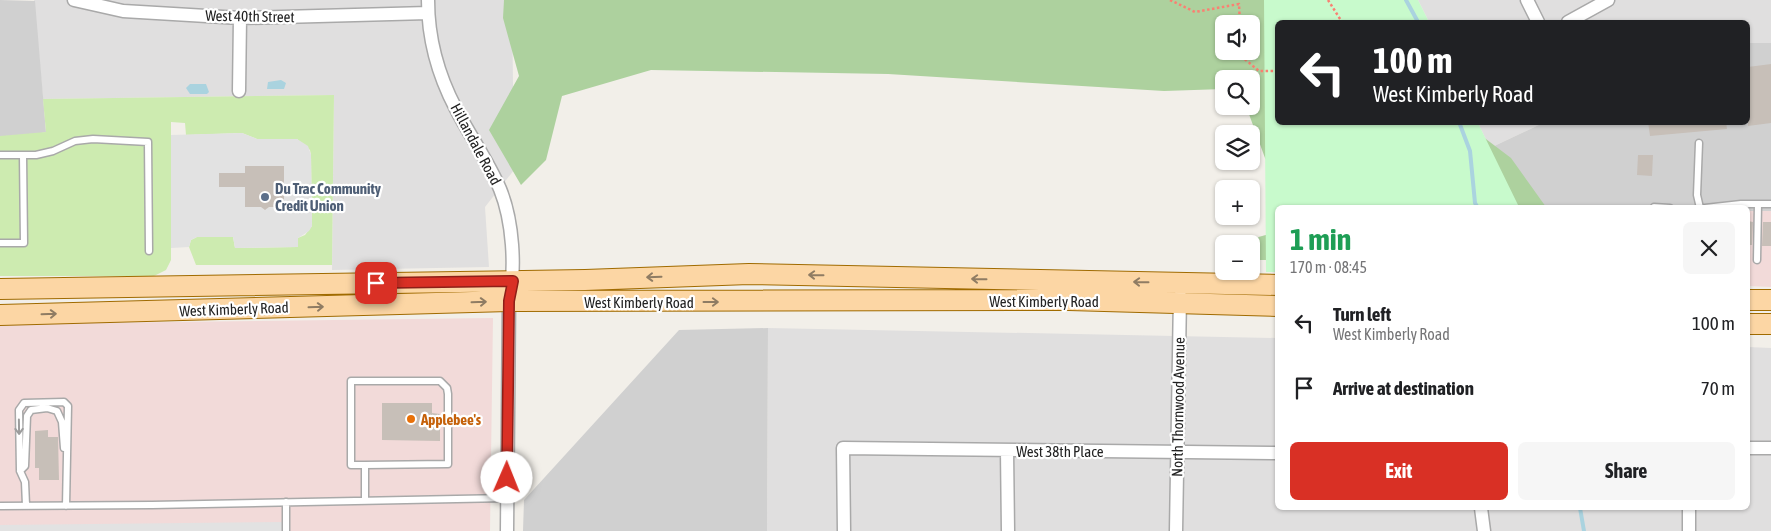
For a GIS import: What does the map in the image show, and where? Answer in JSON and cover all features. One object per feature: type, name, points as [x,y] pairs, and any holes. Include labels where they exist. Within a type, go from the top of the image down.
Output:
[{"type":"main road","name":"West Kimberly Road","points":[[0,289],[513,281],[749,274],[1275,285]]},
{"type":"main road","name":"West Kimberly Road","points":[[0,315],[509,301],[1068,300],[1275,306]]},
{"type":"main road","points":[[1750,300],[1771,300]]},
{"type":"main road","points":[[1750,324],[1771,324]]},
{"type":"street","name":"West 40th Street","points":[[74,0],[123,11],[150,6],[240,18],[428,13]]},
{"type":"street","name":"Hillandale Road","points":[[428,0],[429,34],[438,66],[452,100],[501,191],[511,234],[513,281],[509,301],[507,531]]},
{"type":"street","points":[[1527,0],[1537,20]]},
{"type":"street","points":[[1572,20],[1608,0]]},
{"type":"street","points":[[239,92],[240,18]]},
{"type":"street","name":"North Thornwood Avenue","points":[[1176,531],[1181,283]]},
{"type":"street","name":"West 38th Place","points":[[844,531],[844,448],[1275,453]]},
{"type":"street","points":[[1750,448],[1771,448]]},
{"type":"street","points":[[1008,451],[1008,531]]},
{"type":"street","points":[[1481,510],[1484,531]]},
{"type":"street","points":[[1689,510],[1689,531]]},
{"type":"lane","points":[[0,155],[23,155],[53,151],[75,141],[93,139],[148,142],[149,251]]},
{"type":"lane","points":[[1699,144],[1697,195],[1699,205]]},
{"type":"lane","points":[[0,243],[24,243],[23,155]]},
{"type":"lane","points":[[1757,260],[1758,204]]},
{"type":"lane","points":[[1745,205],[1771,204]]},
{"type":"lane","points":[[440,381],[444,384],[448,394],[448,464],[366,465],[352,465],[352,382],[440,381]]},
{"type":"lane","points":[[26,505],[25,482],[20,470],[19,410],[24,403],[64,402],[68,406],[66,506]]},
{"type":"lane","points":[[20,470],[25,466],[27,416],[31,410],[47,408],[57,411],[62,422],[64,448],[67,456]]},
{"type":"lane","points":[[365,500],[366,465]]},
{"type":"lane","points":[[0,506],[507,498]]},
{"type":"lane","points":[[286,502],[286,531]]},
{"type":"path","points":[[1170,0],[1195,12],[1239,1],[1240,15]]},
{"type":"path","points":[[1328,0],[1341,20]]},
{"type":"path","points":[[1246,60],[1259,71],[1275,71]]},
{"type":"shaded area","points":[[0,0],[35,1],[46,132],[0,142]]},
{"type":"shaded area","points":[[34,0],[512,0],[514,170],[485,207],[489,267],[332,270],[334,95],[43,99]]},
{"type":"shaded area","points":[[1418,0],[1771,0],[1771,43],[1750,43],[1750,20],[1428,20]]},
{"type":"shaded area","points":[[1750,43],[1771,43],[1771,211],[1750,211],[1750,205],[1518,205],[1490,148],[1539,125],[1750,125]]},
{"type":"shaded area","points":[[1479,125],[1539,125],[1490,148]]},
{"type":"shaded area","points":[[242,133],[257,139],[297,139],[308,146],[311,155],[312,226],[309,231],[298,238],[298,247],[235,248],[233,237],[197,237],[191,240],[189,247],[171,248],[171,135]]},
{"type":"shaded area","points":[[1750,211],[1771,211],[1771,287],[1750,286]]},
{"type":"shaded area","points":[[493,318],[490,531],[0,531],[0,324]]},
{"type":"shaded area","points":[[768,328],[1275,338],[1275,510],[1750,510],[1750,347],[1771,348],[1771,531],[767,531]]},
{"type":"shaded area","points":[[768,328],[767,531],[523,531],[524,500],[679,330]]},
{"type":"shaded area","points":[[290,522],[290,531],[0,531],[0,525]]},
{"type":"green space","points":[[504,0],[1409,0],[1290,20],[1275,20],[1275,125],[1352,125],[1474,130],[1511,158],[1545,205],[1296,205],[1296,203],[1265,158],[1260,144],[1260,125],[1253,125],[1249,115],[1260,115],[1260,70],[1215,70],[1215,89],[1164,91],[888,74],[651,70],[562,96],[546,160],[521,185],[489,130],[519,76],[503,18]]},
{"type":"green space","points":[[1264,0],[1418,0],[1428,20],[1275,20],[1275,125],[1479,125],[1518,205],[1275,205],[1275,272],[1266,272]]},
{"type":"green space","points":[[334,95],[332,265],[196,265],[189,247],[191,240],[197,237],[233,237],[235,248],[297,247],[298,238],[305,235],[312,226],[311,155],[310,150],[297,139],[257,139],[242,133],[186,135],[185,123],[171,122],[171,260],[166,270],[154,276],[0,276],[0,136],[46,132],[43,99]]},
{"type":"green space","points":[[1275,233],[1275,260],[1260,260],[1260,237]]},
{"type":"water","points":[[281,80],[286,83],[284,89],[267,89],[268,82]]},
{"type":"water","points":[[190,84],[206,84],[209,92],[207,94],[190,94],[186,88]]},
{"type":"building","points":[[1771,64],[1771,123],[1748,126],[1750,125],[1750,67]]},
{"type":"building","points":[[1648,125],[1726,125],[1727,129],[1650,136]]},
{"type":"building","points":[[1638,155],[1653,155],[1652,176],[1637,175]]},
{"type":"building","name":"Du Trac Community Credit Union","points":[[245,166],[284,166],[284,207],[269,207],[265,210],[261,207],[245,207],[245,187],[219,187],[219,173],[245,173]]},
{"type":"building","points":[[1750,221],[1753,222],[1752,245],[1750,245]]},
{"type":"building","points":[[1763,222],[1771,222],[1771,246],[1762,246]]},
{"type":"building","name":"Applebee's","points":[[382,403],[432,403],[432,413],[440,414],[440,441],[382,440]]},
{"type":"building","points":[[48,430],[48,437],[58,437],[59,480],[39,480],[39,468],[35,468],[35,431]]},
{"type":"waterway","points":[[1406,0],[1417,20]]},
{"type":"waterway","points":[[1460,125],[1470,151],[1476,205]]},
{"type":"waterway","points":[[1580,510],[1584,531]]},
{"type":"place","name":"Du Trac Community Credit Union","points":[[265,197]]},
{"type":"place","name":"Applebee's","points":[[411,419]]},
{"type":"route","points":[[376,283],[513,281],[509,301],[507,478]]}]
